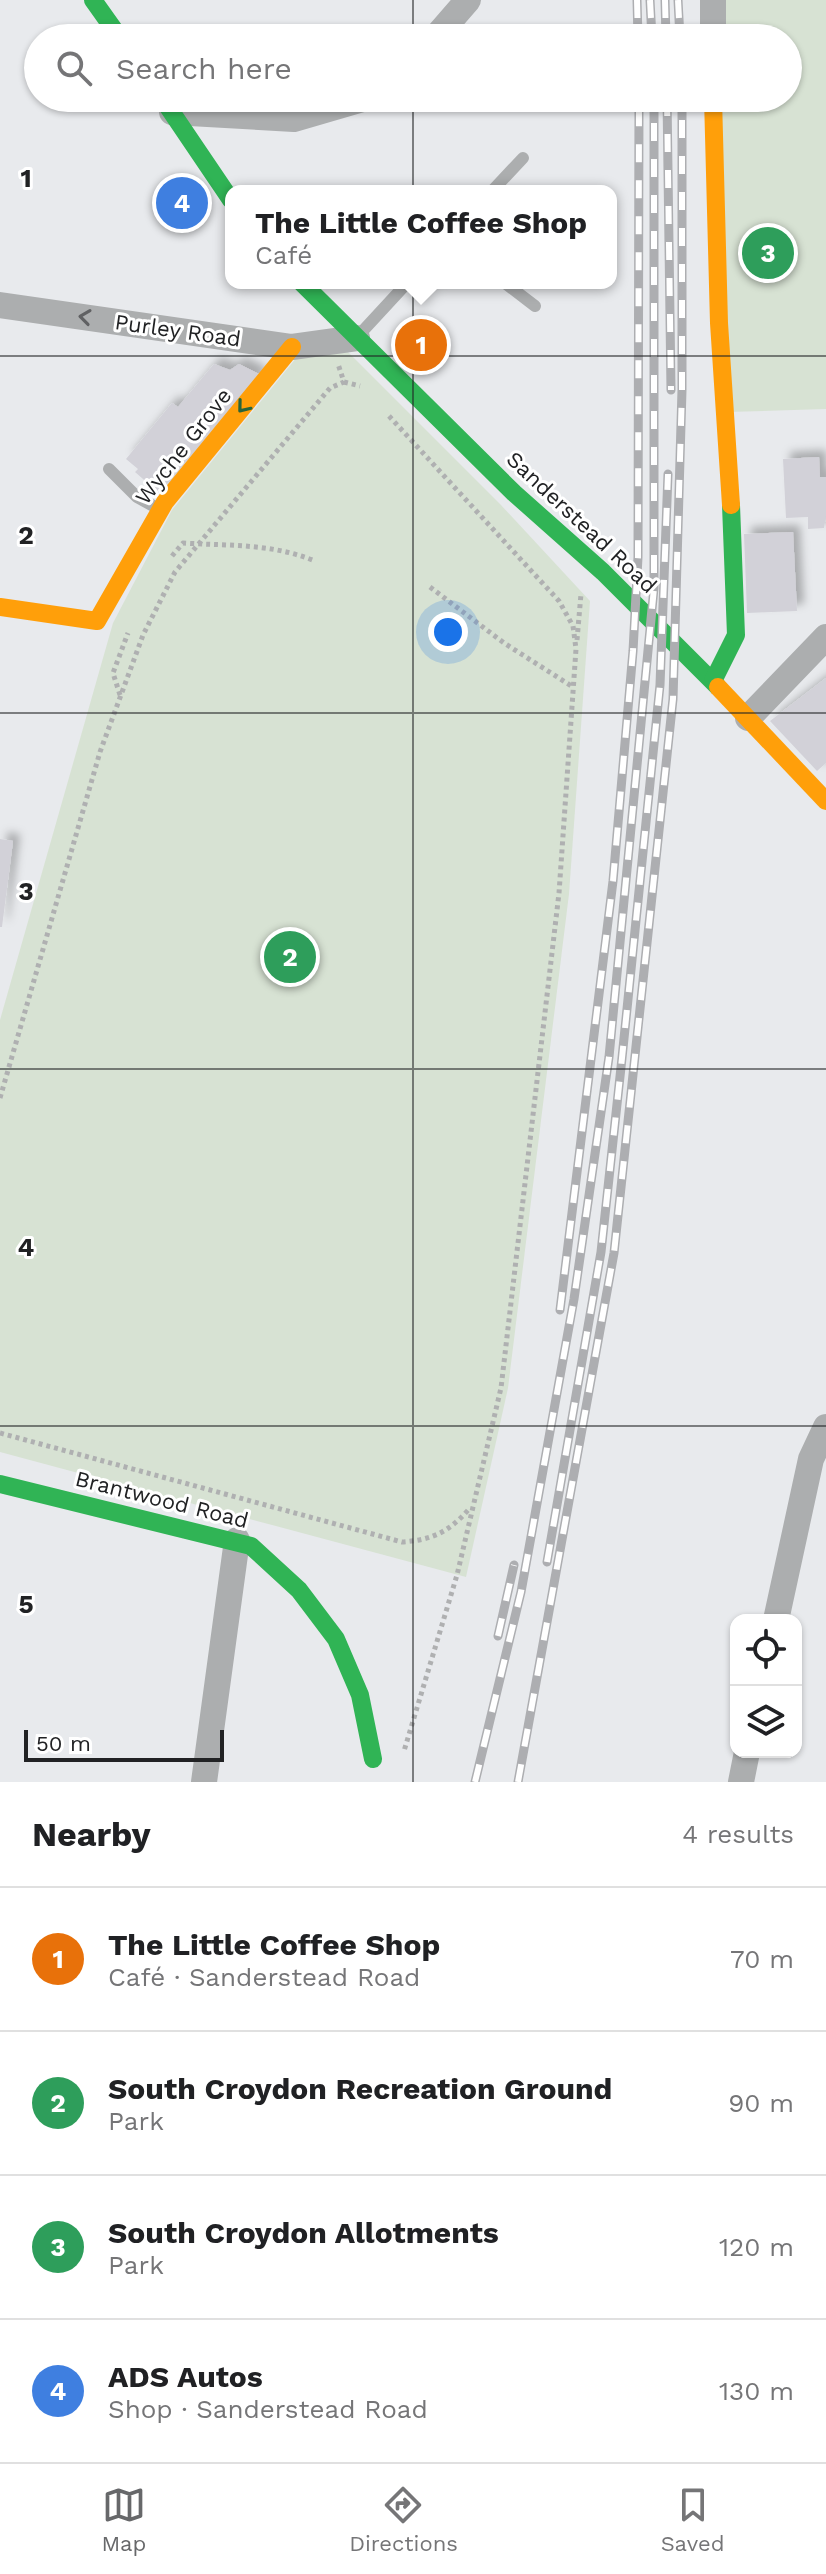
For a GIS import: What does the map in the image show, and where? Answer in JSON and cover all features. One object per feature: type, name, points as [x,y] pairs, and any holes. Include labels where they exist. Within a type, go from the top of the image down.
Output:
[{"type":"street","points":[[93,0],[110,24]]},
{"type":"street","points":[[447,24],[468,0]]},
{"type":"street","points":[[713,0],[713,24]]},
{"type":"street","points":[[172,112],[225,191]]},
{"type":"street","points":[[230,112],[294,119],[318,112]]},
{"type":"street","points":[[713,112],[719,323],[727,412],[736,635],[713,681]]},
{"type":"street","name":"Sanderstead Road","points":[[308,289],[514,493],[585,556],[713,681],[826,801]]},
{"type":"street","name":"Purley Road","points":[[0,305],[292,347],[357,338]]},
{"type":"street","name":"Wyche Grove","points":[[0,607],[97,621],[160,510],[292,347]]},
{"type":"street","points":[[748,718],[826,637]]},
{"type":"street","points":[[777,1614],[811,1459],[826,1427]]},
{"type":"street","name":"Brantwood Road","points":[[0,1484],[237,1540],[251,1546],[283,1571],[334,1632],[368,1712],[373,1759]]},
{"type":"street","points":[[204,1782],[237,1540]]},
{"type":"street","points":[[741,1782],[746,1758]]},
{"type":"lane","points":[[498,185],[523,158]]},
{"type":"lane","points":[[357,338],[402,289]]},
{"type":"lane","points":[[513,289],[535,306]]},
{"type":"lane","points":[[109,469],[137,497],[160,510]]},
{"type":"path","points":[[330,341],[344,382]]},
{"type":"path","points":[[0,1098],[100,752],[143,635],[175,572],[330,388],[344,382],[360,386],[370,396]]},
{"type":"path","points":[[380,407],[559,601],[573,626],[576,649]]},
{"type":"path","points":[[197,544],[211,542],[288,550],[315,561]]},
{"type":"path","points":[[373,1759],[400,1764],[457,1575],[470,1508],[501,1388],[559,893],[585,556]]},
{"type":"path","points":[[430,587],[504,643],[573,687]]},
{"type":"path","points":[[121,696],[113,673],[132,624]]},
{"type":"path","points":[[0,1433],[402,1542],[429,1540],[453,1528],[470,1508]]},
{"type":"green space","points":[[703,0],[826,0],[826,409],[727,412],[706,112],[802,112],[802,24],[704,24]]},
{"type":"green space","points":[[348,352],[500,504],[590,601],[569,894],[508,1388],[466,1577],[0,1452],[0,1020],[113,623],[172,510],[297,357]]},
{"type":"building","points":[[214,364],[230,370],[239,364],[261,375],[159,493],[135,472],[138,469],[126,459],[172,403],[178,407]]},
{"type":"building","points":[[819,457],[820,477],[826,477],[826,516],[824,528],[808,529],[808,517],[786,518],[783,459]]},
{"type":"building","points":[[793,532],[797,611],[747,613],[744,534]]},
{"type":"building","points":[[826,678],[826,763],[817,771],[770,721]]},
{"type":"building","points":[[0,839],[13,841],[2,927],[0,927]]},
{"type":"railway","points":[[637,0],[638,24]]},
{"type":"railway","points":[[650,0],[651,24]]},
{"type":"railway","points":[[665,0],[666,24]]},
{"type":"railway","points":[[678,0],[679,24]]},
{"type":"railway","points":[[560,1310],[613,881],[633,651],[638,557],[639,112]]},
{"type":"railway","points":[[475,1782],[521,1592],[574,1299],[609,1057],[654,588],[654,112]]},
{"type":"railway","points":[[667,112],[671,390]]},
{"type":"railway","points":[[518,1782],[614,1253],[673,699],[682,390],[682,112]]},
{"type":"railway","points":[[547,1562],[601,1252],[660,685],[668,474]]},
{"type":"railway","points":[[498,1636],[514,1565]]},
{"type":"traffic: fast","points":[[93,0],[110,24]]},
{"type":"traffic: fast","points":[[171,112],[225,191]]},
{"type":"traffic: fast","points":[[308,289],[514,493],[603,572],[718,687]]},
{"type":"traffic: fast","points":[[713,681],[736,635],[731,505]]},
{"type":"traffic: fast","points":[[0,1484],[251,1546],[299,1590],[336,1639],[360,1695],[373,1759]]},
{"type":"traffic: slow","points":[[713,112],[719,323],[731,505]]},
{"type":"traffic: slow","points":[[0,607],[97,621],[165,502],[292,347]]},
{"type":"traffic: slow","points":[[718,687],[826,801]]},
{"type":"place","name":"ADS Autos","points":[[182,203]]},
{"type":"place","name":"South Croydon Allotments","points":[[768,253]]},
{"type":"place","name":"The Little Coffee Shop","points":[[421,345]]},
{"type":"place","name":"South Croydon Recreation Ground","points":[[290,957]]}]
